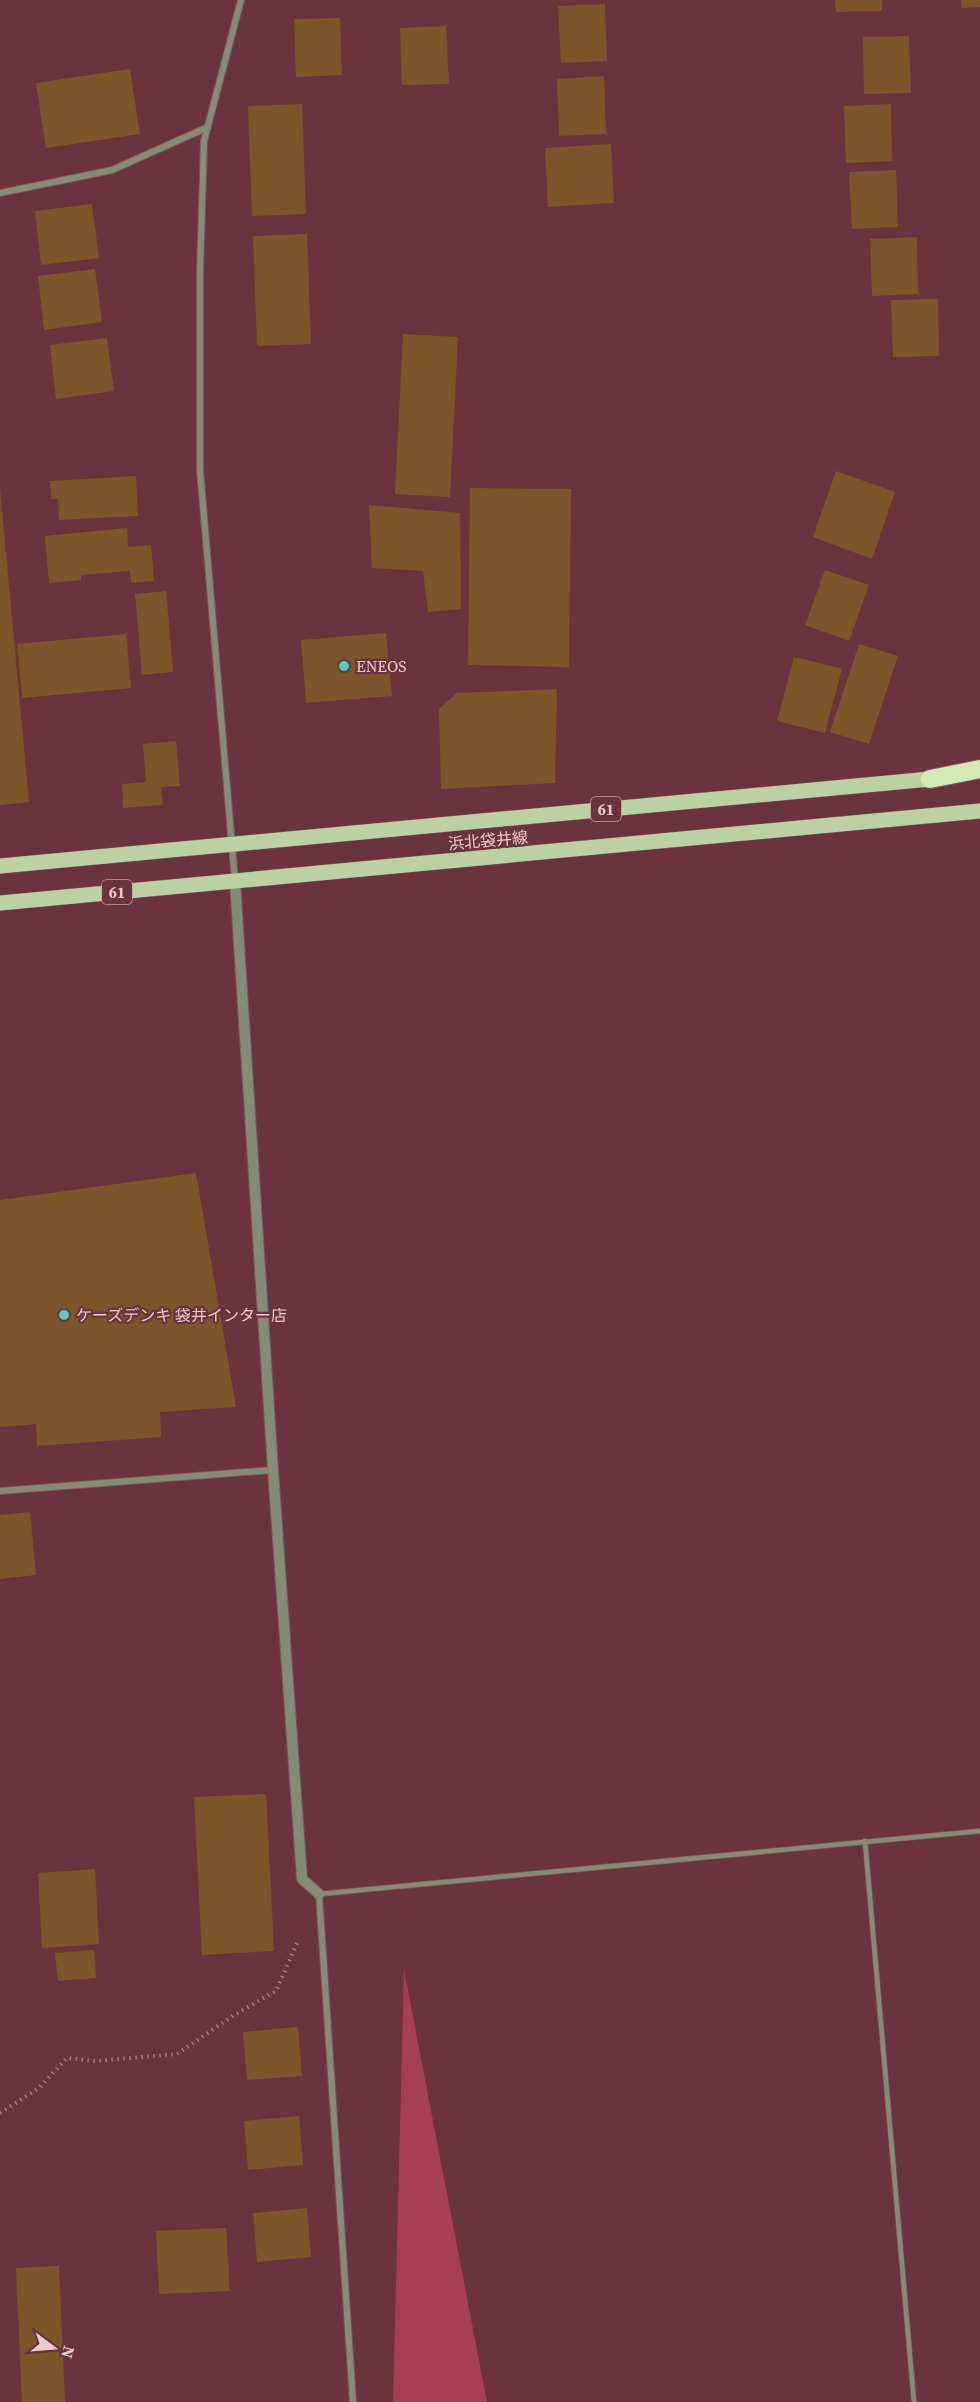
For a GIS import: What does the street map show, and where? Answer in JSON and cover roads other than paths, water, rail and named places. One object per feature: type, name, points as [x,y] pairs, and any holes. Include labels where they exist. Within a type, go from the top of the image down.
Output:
[{"type":"highway","points":[[930,779],[980,769]]},
{"type":"main road","name":"浜北袋井線","points":[[0,866],[980,775]]},
{"type":"main road","name":"浜北袋井線","points":[[0,903],[980,811]]},
{"type":"street","points":[[241,0],[204,141],[200,272],[200,471],[235,882],[302,1879],[320,1894],[352,2402]]},
{"type":"street","points":[[0,192],[112,170],[208,127]]},
{"type":"street","points":[[0,1491],[273,1470]]},
{"type":"lane","points":[[320,1894],[980,1831]]},
{"type":"lane","points":[[865,1841],[914,2402]]},
{"type":"place","name":"ENEOS","points":[[344,666]]},
{"type":"place","name":"ケーズデンキ 袋井インター店","points":[[64,1315]]}]
